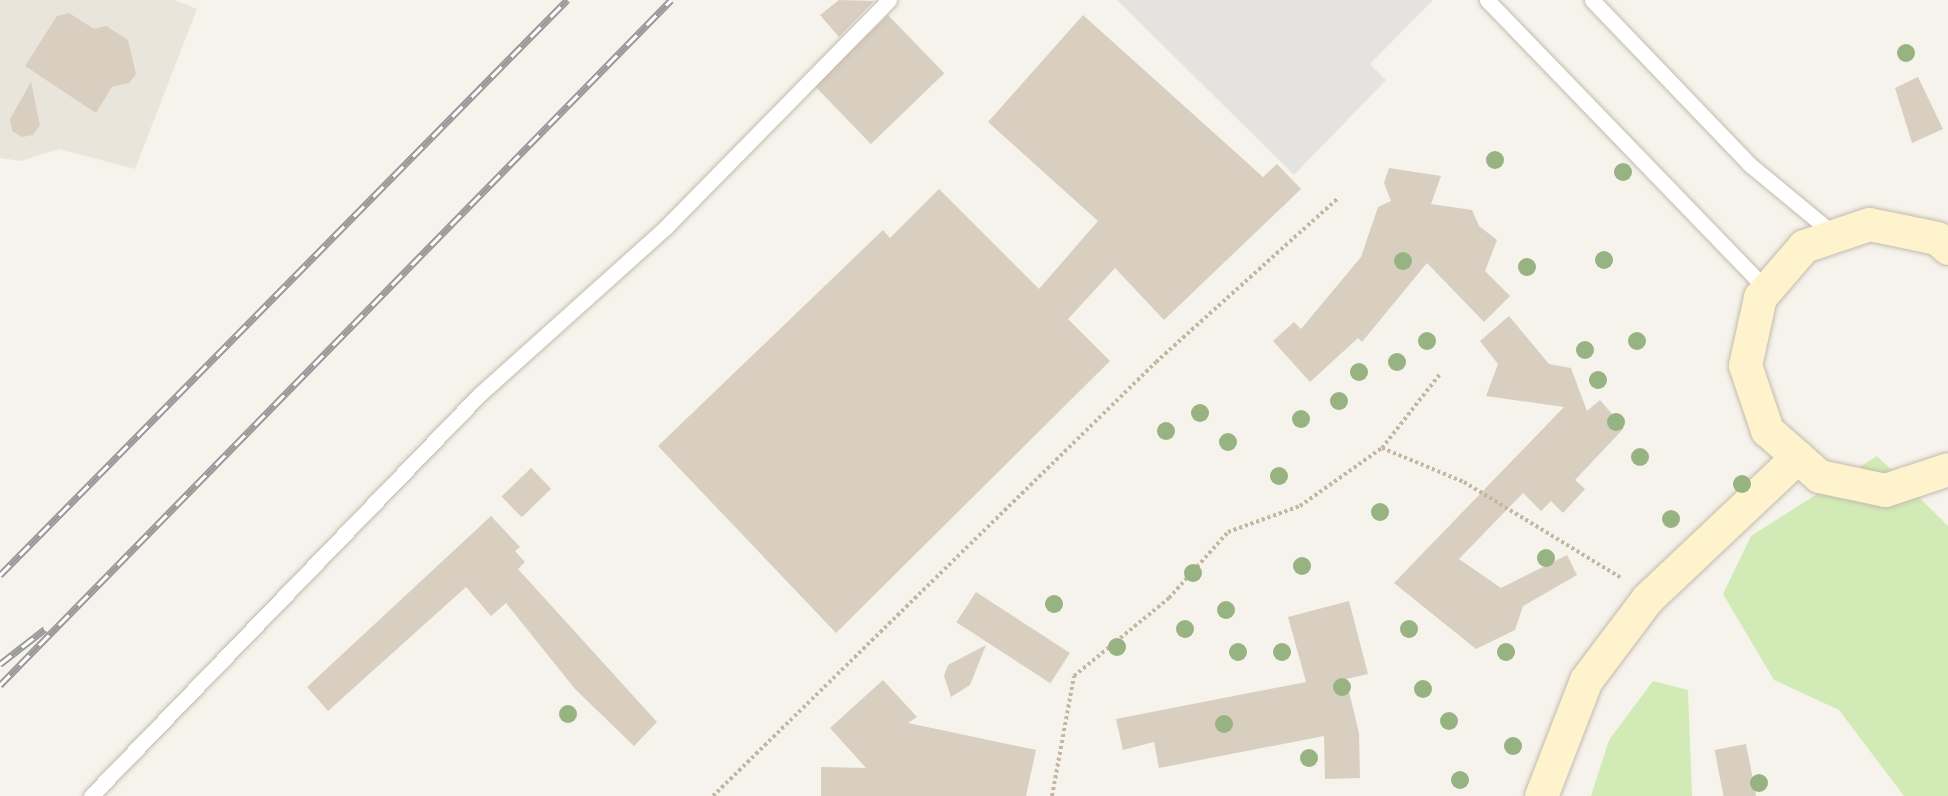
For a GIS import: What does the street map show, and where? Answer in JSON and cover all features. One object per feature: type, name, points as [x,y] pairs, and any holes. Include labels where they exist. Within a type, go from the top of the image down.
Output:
[{"type":"street","points":[[1948,248],[1937,238],[1869,224],[1804,246],[1760,297],[1745,365],[1767,430],[1819,476],[1885,490],[1948,469]]},
{"type":"street","points":[[1541,796],[1586,680],[1647,599],[1797,457]]},
{"type":"lane","points":[[91,796],[480,394],[666,227],[889,0]]},
{"type":"lane","points":[[1487,0],[1767,290]]},
{"type":"lane","points":[[1592,0],[1749,164],[1836,236]]},
{"type":"path","points":[[713,796],[1156,362],[1339,197]]},
{"type":"path","points":[[1052,796],[1074,676],[1169,598],[1228,532],[1300,506],[1382,448],[1440,374]]},
{"type":"path","points":[[1382,448],[1464,482],[1602,562],[1647,599]]},
{"type":"shaded area","points":[[0,0],[175,0],[197,9],[135,169],[59,149],[21,161],[0,158]]},
{"type":"shaded area","points":[[1117,0],[1433,0],[1370,64],[1386,80],[1294,175]]},
{"type":"green space","points":[[1877,456],[1948,526],[1948,796],[1904,796],[1839,710],[1774,680],[1723,594],[1751,536]]},
{"type":"green space","points":[[1653,681],[1688,690],[1692,796],[1591,796],[1609,740]]},
{"type":"building","points":[[839,0],[874,1],[839,37],[820,15]]},
{"type":"building","points":[[69,13],[94,29],[106,26],[128,40],[136,74],[129,83],[112,87],[96,113],[25,66],[57,16]]},
{"type":"building","points":[[888,15],[944,73],[871,144],[815,86]]},
{"type":"building","points":[[1083,15],[1263,177],[1277,164],[1301,189],[1164,320],[1115,268],[1068,319],[1110,361],[836,633],[658,446],[883,230],[890,238],[939,189],[1039,289],[1098,221],[988,122]]},
{"type":"building","points":[[1918,77],[1943,129],[1912,143],[1895,88]]},
{"type":"building","points":[[31,82],[40,125],[33,135],[22,137],[12,131],[10,119]]},
{"type":"building","points":[[1389,168],[1441,176],[1431,204],[1472,210],[1479,226],[1497,240],[1485,271],[1510,296],[1484,322],[1427,263],[1362,342],[1358,338],[1310,382],[1273,341],[1294,322],[1301,329],[1361,257],[1378,207],[1391,201],[1384,183]]},
{"type":"building","points":[[1509,316],[1549,364],[1571,368],[1587,411],[1600,400],[1624,428],[1575,480],[1585,489],[1563,513],[1551,501],[1541,511],[1523,493],[1459,559],[1501,588],[1567,555],[1577,575],[1523,606],[1515,630],[1476,649],[1394,583],[1564,407],[1486,396],[1498,364],[1480,341]]},
{"type":"building","points":[[531,468],[551,489],[522,517],[502,496]]},
{"type":"building","points":[[491,516],[520,547],[515,551],[525,562],[518,569],[657,722],[634,746],[575,689],[506,603],[491,616],[466,587],[328,711],[307,687]]},
{"type":"building","points":[[976,592],[1070,653],[1050,683],[956,622]]},
{"type":"building","points":[[1349,601],[1368,674],[1346,679],[1359,733],[1360,778],[1325,779],[1324,736],[1159,768],[1154,742],[1123,750],[1116,719],[1306,682],[1288,617]]},
{"type":"building","points":[[986,645],[970,685],[951,697],[944,676],[948,665]]},
{"type":"building","points":[[883,680],[917,717],[908,723],[1036,750],[1026,796],[821,796],[821,767],[866,768],[830,728]]},
{"type":"building","points":[[1746,744],[1756,796],[1724,796],[1715,750]]},
{"type":"railway","points":[[0,575],[567,0]]},
{"type":"railway","points":[[0,685],[671,0]]},
{"type":"railway","points":[[0,664],[45,629]]}]
